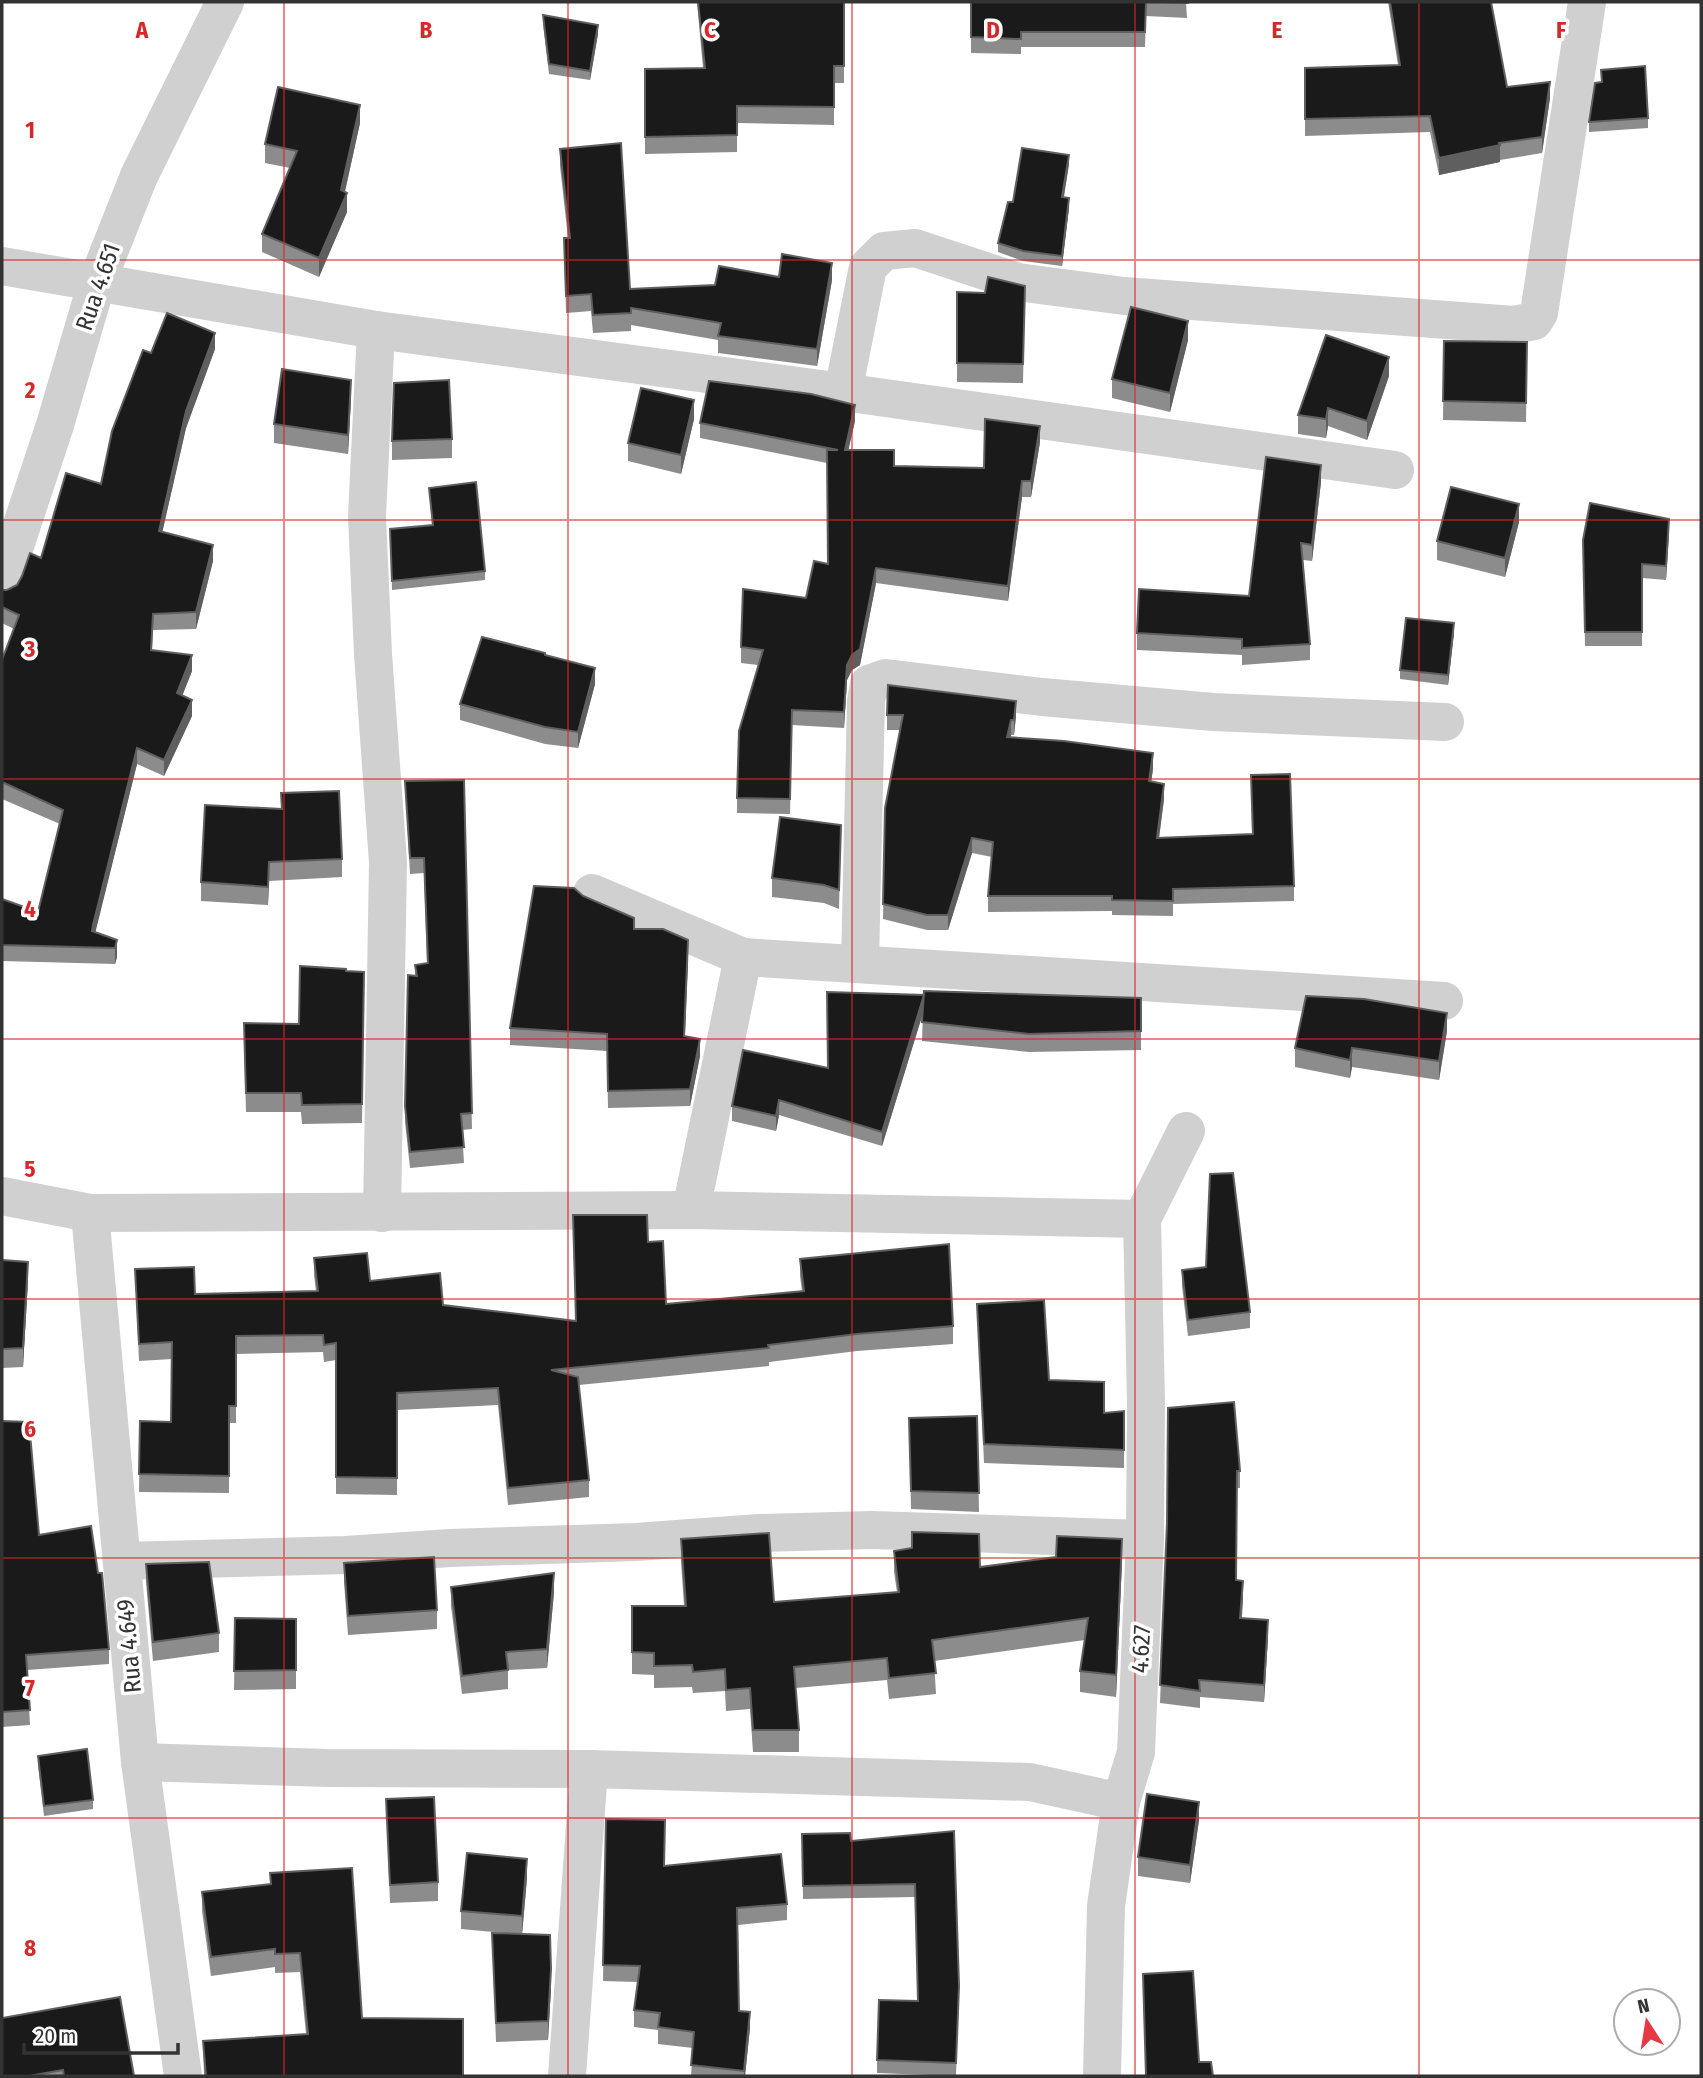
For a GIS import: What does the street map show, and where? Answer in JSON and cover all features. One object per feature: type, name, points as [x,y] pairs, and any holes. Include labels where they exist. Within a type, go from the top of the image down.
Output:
[{"type":"street","name":"Rua 4.651","points":[[2,585],[55,425],[97,282],[139,176],[225,2]]},
{"type":"street","points":[[843,392],[868,267],[884,251],[915,248],[1018,282],[1124,296],[1514,325],[1534,321],[1539,313],[1587,2]]},
{"type":"street","points":[[2,265],[376,330],[843,392],[1395,470]]},
{"type":"street","points":[[376,330],[367,516],[373,654],[388,862],[382,1213]]},
{"type":"street","points":[[860,962],[866,701],[869,684],[886,678],[1042,697],[1213,712],[1445,722]]},
{"type":"street","points":[[592,893],[743,957],[860,962],[1444,1001]]},
{"type":"street","points":[[691,1210],[743,957]]},
{"type":"street","points":[[2,1196],[90,1213],[691,1210],[1142,1219],[1186,1130]]},
{"type":"street","name":"Rua 4.649","points":[[90,1213],[140,1762],[183,2076]]},
{"type":"street","name":"4.627","points":[[1102,2076],[1106,1906],[1121,1802],[1136,1752],[1145,1539],[1146,1401],[1142,1219]]},
{"type":"street","points":[[122,1561],[346,1555],[450,1548],[636,1542],[771,1532],[872,1530],[1145,1539]]},
{"type":"street","points":[[140,1762],[328,1768],[589,1769],[1030,1782],[1121,1802]]},
{"type":"street","points":[[567,2076],[589,1769]]},
{"type":"building","points":[[698,2],[844,2],[844,66],[834,66],[834,107],[737,106],[737,135],[645,137],[645,69],[705,68]]},
{"type":"building","points":[[971,2],[1146,2],[1145,32],[1021,32],[1021,39],[971,37]]},
{"type":"building","points":[[1390,2],[1491,2],[1507,87],[1550,82],[1542,137],[1499,143],[1500,145],[1439,158],[1430,116],[1305,119],[1305,68],[1400,65]]},
{"type":"building","points":[[543,15],[598,25],[590,71],[549,64]]},
{"type":"building","points":[[1645,66],[1648,118],[1589,122],[1595,83],[1602,82],[1601,70]]},
{"type":"building","points":[[278,87],[360,105],[341,190],[347,193],[319,258],[262,234],[297,151],[265,144]]},
{"type":"building","points":[[621,143],[630,289],[715,285],[719,266],[779,277],[782,254],[832,263],[817,349],[718,336],[721,323],[631,308],[631,313],[593,315],[591,294],[566,296],[564,238],[570,238],[560,149]]},
{"type":"building","points":[[1022,148],[1069,155],[1062,197],[1069,198],[1062,256],[1023,251],[998,243],[1008,202],[1013,202]]},
{"type":"building","points":[[988,277],[1025,286],[1023,364],[957,363],[957,292],[985,293]]},
{"type":"building","points":[[1131,307],[1188,321],[1170,393],[1112,379]]},
{"type":"building","points":[[167,313],[215,333],[186,411],[159,531],[213,545],[196,612],[153,614],[151,650],[192,655],[177,693],[192,700],[164,760],[137,748],[92,931],[117,940],[115,948],[2,945],[2,899],[38,912],[63,810],[2,782],[2,660],[19,615],[2,607],[2,590],[17,585],[30,553],[41,558],[66,473],[101,484],[112,431],[143,350],[151,353]]},
{"type":"building","points":[[1326,335],[1389,357],[1367,421],[1328,408],[1326,419],[1298,415]]},
{"type":"building","points":[[1444,341],[1527,342],[1526,403],[1443,401]]},
{"type":"building","points":[[282,369],[351,380],[348,435],[274,424]]},
{"type":"building","points":[[449,380],[452,439],[392,441],[394,383]]},
{"type":"building","points":[[709,381],[811,394],[855,405],[845,450],[894,450],[894,466],[984,468],[985,419],[1040,426],[1031,481],[1022,481],[1008,586],[876,568],[860,649],[852,655],[847,665],[844,712],[792,710],[790,799],[737,798],[739,731],[763,650],[741,647],[743,589],[806,598],[814,561],[828,564],[827,450],[838,450],[700,423]]},
{"type":"building","points":[[641,388],[694,400],[681,455],[628,443]]},
{"type":"building","points":[[1266,457],[1321,465],[1312,545],[1301,543],[1310,644],[1242,648],[1242,639],[1137,633],[1139,589],[1249,596]]},
{"type":"building","points":[[476,482],[485,571],[392,581],[390,529],[433,525],[429,488]]},
{"type":"building","points":[[1451,487],[1519,504],[1505,558],[1437,541]]},
{"type":"building","points":[[1590,503],[1669,519],[1666,566],[1642,564],[1642,632],[1585,632],[1583,540]]},
{"type":"building","points":[[1406,618],[1454,623],[1448,675],[1400,670]]},
{"type":"building","points":[[482,637],[595,668],[578,732],[545,727],[460,704]]},
{"type":"building","points":[[888,685],[1016,701],[1014,720],[1011,720],[1007,737],[1064,741],[1153,753],[1149,781],[1164,784],[1157,838],[1253,834],[1251,775],[1290,774],[1294,886],[1173,889],[1173,901],[1112,900],[1112,896],[988,896],[993,842],[972,838],[948,915],[927,915],[883,904],[885,808],[903,715],[887,715]]},
{"type":"building","points":[[464,780],[472,1113],[461,1114],[464,1147],[410,1152],[405,1106],[408,975],[417,976],[415,965],[428,963],[424,858],[410,858],[405,781]]},
{"type":"building","points":[[339,791],[342,859],[269,862],[268,887],[201,882],[205,805],[282,809],[281,793]]},
{"type":"building","points":[[780,817],[841,825],[839,890],[824,885],[772,878]]},
{"type":"building","points":[[534,886],[574,888],[583,896],[634,918],[634,929],[663,929],[688,940],[684,1036],[700,1039],[690,1089],[608,1091],[607,1034],[510,1028]]},
{"type":"building","points":[[300,966],[364,972],[362,1104],[302,1105],[301,1093],[246,1093],[244,1023],[299,1024]]},
{"type":"building","points":[[924,991],[1141,998],[1141,1031],[1029,1034],[922,1022]]},
{"type":"building","points":[[827,992],[924,995],[882,1132],[779,1100],[776,1116],[732,1106],[743,1050],[828,1068]]},
{"type":"building","points":[[1306,996],[1364,999],[1447,1013],[1439,1061],[1352,1048],[1350,1060],[1295,1048]]},
{"type":"building","points":[[1233,1173],[1250,1312],[1188,1320],[1182,1270],[1206,1267],[1210,1174]]},
{"type":"building","points":[[573,1215],[647,1215],[648,1242],[663,1241],[666,1304],[804,1291],[800,1259],[949,1244],[953,1326],[857,1334],[768,1345],[769,1348],[551,1370],[578,1377],[589,1480],[508,1488],[498,1388],[397,1393],[397,1478],[336,1477],[336,1343],[324,1345],[323,1335],[236,1336],[236,1406],[229,1406],[229,1476],[139,1474],[140,1421],[171,1422],[172,1342],[139,1344],[135,1269],[194,1267],[195,1294],[318,1291],[314,1258],[367,1253],[370,1281],[440,1273],[443,1305],[576,1321]]},
{"type":"building","points":[[2,1260],[28,1262],[23,1348],[2,1349]]},
{"type":"building","points":[[1044,1300],[1049,1380],[1104,1382],[1104,1413],[1124,1411],[1124,1450],[984,1444],[977,1304]]},
{"type":"building","points":[[1234,1402],[1240,1471],[1237,1471],[1236,1580],[1243,1581],[1240,1618],[1268,1620],[1264,1685],[1199,1680],[1200,1691],[1160,1685],[1167,1523],[1168,1408]]},
{"type":"building","points":[[977,1416],[979,1493],[911,1491],[909,1418]]},
{"type":"building","points":[[2,1421],[29,1422],[39,1535],[91,1526],[98,1573],[102,1573],[109,1649],[26,1655],[30,1710],[2,1712]]},
{"type":"building","points":[[912,1532],[979,1534],[980,1567],[1056,1557],[1057,1536],[1122,1539],[1116,1675],[1080,1671],[1088,1618],[932,1640],[936,1673],[889,1678],[887,1658],[794,1667],[799,1730],[753,1730],[750,1688],[726,1690],[725,1669],[693,1672],[692,1665],[654,1666],[654,1653],[632,1652],[632,1606],[686,1606],[681,1539],[769,1533],[774,1602],[899,1592],[894,1551],[912,1548]]},
{"type":"building","points":[[434,1557],[437,1610],[348,1616],[344,1563]]},
{"type":"building","points":[[209,1562],[219,1633],[153,1642],[146,1564]]},
{"type":"building","points":[[554,1573],[547,1649],[506,1652],[508,1670],[462,1676],[451,1587]]},
{"type":"building","points":[[235,1618],[296,1619],[296,1670],[234,1671]]},
{"type":"building","points":[[87,1749],[93,1800],[44,1806],[38,1756]]},
{"type":"building","points":[[1147,1794],[1199,1802],[1190,1865],[1138,1857]]},
{"type":"building","points":[[434,1797],[438,1882],[390,1885],[386,1799]]},
{"type":"building","points":[[606,1819],[665,1820],[664,1866],[781,1854],[787,1904],[737,1908],[739,2011],[750,2012],[744,2071],[691,2065],[694,2032],[658,2027],[660,2013],[634,2010],[640,1966],[603,1965]]},
{"type":"building","points":[[954,1831],[959,1986],[956,2063],[877,2060],[879,2000],[918,2001],[915,1884],[803,1886],[802,1834],[850,1833],[851,1841]]},
{"type":"building","points":[[467,1853],[527,1859],[522,1916],[461,1911]]},
{"type":"building","points":[[352,1868],[362,2018],[463,2019],[463,2076],[206,2076],[203,2041],[308,2034],[300,1953],[275,1954],[275,1949],[211,1957],[202,1892],[271,1884],[270,1873]]},
{"type":"building","points":[[492,1933],[550,1935],[548,2021],[496,2023]]},
{"type":"building","points":[[1193,1971],[1199,2062],[1211,2062],[1213,2076],[1146,2076],[1143,1974]]},
{"type":"building","points":[[120,1997],[134,2076],[64,2076],[63,2070],[29,2076],[2,2076],[2,2018]]}]
